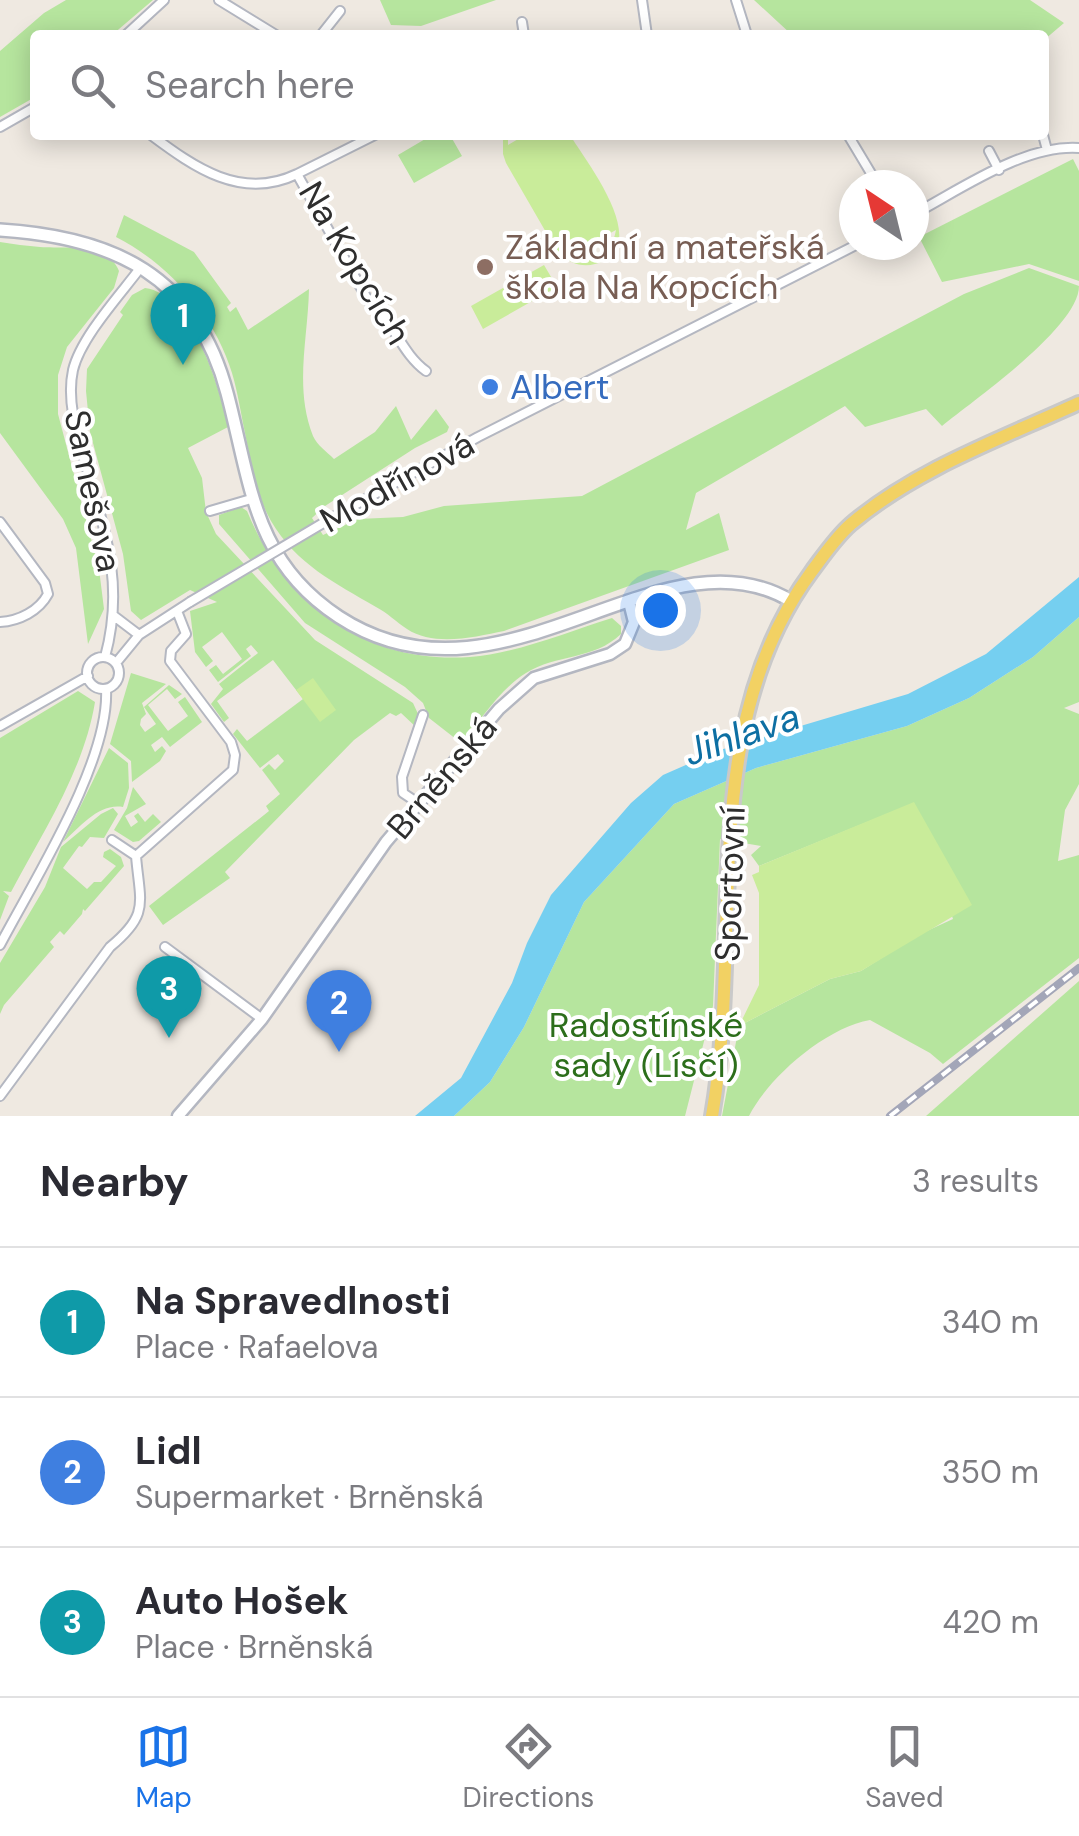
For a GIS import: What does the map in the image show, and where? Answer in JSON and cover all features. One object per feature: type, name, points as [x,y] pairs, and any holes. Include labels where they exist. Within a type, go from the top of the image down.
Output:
[{"type":"main road","points":[[0,230],[73,238],[103,247],[141,268],[175,296],[212,349],[228,395],[251,499],[272,547],[302,587],[348,623],[385,640],[431,649],[486,647],[629,602],[703,584],[742,584],[791,601]]},
{"type":"main road","name":"Sportovní","points":[[712,1116],[724,1024],[734,774],[745,713],[767,649],[791,601],[851,524],[947,464],[1079,403]]},
{"type":"street","points":[[131,30],[164,0]]},
{"type":"street","points":[[219,0],[268,30]]},
{"type":"street","points":[[642,0],[647,30]]},
{"type":"street","points":[[736,0],[745,30]]},
{"type":"street","points":[[325,30],[340,11]]},
{"type":"street","points":[[522,22],[523,30]]},
{"type":"street","points":[[0,127],[30,110]]},
{"type":"street","points":[[157,140],[194,166],[239,184],[270,183],[297,174]]},
{"type":"street","name":"Na Kopcích","points":[[353,140],[297,174],[369,302],[386,314],[414,363],[426,370]]},
{"type":"street","points":[[851,140],[869,170]]},
{"type":"street","points":[[1044,140],[1047,150]]},
{"type":"street","points":[[929,206],[1047,150],[1079,148]]},
{"type":"street","points":[[989,151],[999,170]]},
{"type":"street","name":"Modřínová","points":[[116,663],[139,635],[335,516],[467,442],[839,254]]},
{"type":"street","name":"Samešova","points":[[88,676],[92,662],[104,658],[114,616],[113,574],[74,416],[71,384],[84,348],[141,268]]},
{"type":"street","points":[[210,511],[251,499]]},
{"type":"street","points":[[0,522],[45,582],[48,594],[16,621],[0,622]]},
{"type":"street","name":"Brněnská","points":[[178,1116],[262,1020],[379,852],[499,708],[526,683],[554,670],[610,654],[625,644],[634,622],[629,602]]},
{"type":"street","points":[[136,856],[233,770],[235,754],[230,742],[170,661],[171,650],[186,634],[177,611]]},
{"type":"street","name":"Samešova","points":[[114,616],[139,635]]},
{"type":"street","points":[[0,726],[88,676],[96,688],[106,689],[117,681],[119,672],[116,663],[104,658]]},
{"type":"street","points":[[0,944],[86,774],[104,722],[106,689]]},
{"type":"street","points":[[418,803],[403,793],[402,777],[423,715]]},
{"type":"street","points":[[112,840],[136,856]]},
{"type":"street","points":[[0,1096],[110,947],[132,929],[139,917],[136,856]]},
{"type":"street","points":[[165,947],[262,1020]]},
{"type":"green space","points":[[66,0],[153,0],[118,30],[30,30],[30,100],[0,117],[0,51],[44,13]]},
{"type":"green space","points":[[380,0],[496,0],[421,26],[391,25]]},
{"type":"green space","points":[[754,0],[1030,0],[1064,23],[1049,36],[1049,30],[787,30]]},
{"type":"green space","points":[[424,140],[453,140],[462,156],[414,183],[398,155]]},
{"type":"green space","points":[[503,140],[508,140],[508,145],[516,140],[573,140],[601,184],[618,224],[619,241],[612,255],[585,265],[558,253],[506,163]],"holes":[[[616,230],[610,246],[594,259],[570,255]]]},
{"type":"green space","points":[[1073,159],[1079,171],[1079,281],[1029,264],[942,282],[929,257],[929,232]]},
{"type":"green space","points":[[124,215],[194,252],[231,303],[227,307],[230,312],[236,307],[248,330],[309,289],[304,400],[313,436],[334,459],[375,432],[396,406],[411,440],[436,409],[449,427],[447,432],[325,506],[312,518],[323,535],[358,519],[403,517],[444,506],[582,496],[964,294],[1029,268],[1079,286],[1074,303],[1044,341],[942,426],[926,409],[865,427],[845,406],[696,493],[686,530],[719,513],[729,550],[504,631],[442,639],[407,629],[331,581],[304,561],[281,536],[258,490],[236,388],[224,352],[188,294],[154,262],[116,237]]},
{"type":"green space","points":[[0,242],[95,251],[113,261],[119,271],[114,288],[67,347],[58,375],[58,414],[99,569],[104,609],[88,644],[76,548],[63,519],[0,433]]},
{"type":"green space","points":[[544,265],[557,287],[483,329],[471,306]]},
{"type":"green space","points":[[145,288],[162,294],[190,324],[218,390],[228,427],[188,448],[202,478],[206,512],[216,534],[315,640],[413,703],[419,716],[416,727],[401,713],[390,713],[354,740],[225,872],[230,878],[163,925],[149,906],[269,811],[266,806],[280,794],[262,770],[269,764],[275,770],[284,761],[278,754],[260,768],[233,734],[237,729],[247,741],[303,699],[273,660],[217,701],[229,718],[224,722],[211,704],[223,689],[219,684],[258,653],[251,645],[246,649],[251,656],[218,682],[209,670],[216,665],[223,674],[242,659],[222,632],[202,647],[213,661],[206,667],[195,652],[190,611],[217,602],[190,590],[141,620],[131,611],[123,554],[90,432],[86,391],[87,369],[132,295]]},
{"type":"green space","points":[[241,507],[284,575],[307,601],[364,639],[397,651],[432,657],[488,655],[612,618],[621,626],[621,634],[587,653],[526,673],[499,696],[461,743],[429,718],[423,703],[405,687],[305,623],[219,524],[219,515]]},
{"type":"green space","name":"Radostínské sady (Lísčí)","points":[[1079,617],[1079,702],[1064,708],[1079,714],[1079,784],[1065,810],[1058,861],[1079,855],[1079,958],[943,1064],[870,1020],[835,1033],[800,1056],[770,1086],[749,1116],[722,1116],[739,1026],[830,979],[861,971],[918,935],[953,919],[914,803],[759,866],[751,855],[761,846],[720,839],[713,1006],[685,1116],[454,1116],[490,1082],[524,1027],[584,902],[674,804],[756,768],[907,726],[969,698],[1033,657]]},
{"type":"green space","points":[[131,673],[166,684],[142,703],[146,714],[140,725],[145,732],[156,724],[144,707],[169,685],[182,694],[175,699],[167,689],[148,705],[168,731],[188,716],[178,702],[185,697],[202,722],[170,747],[162,737],[151,745],[155,752],[162,746],[166,751],[160,761],[132,782],[131,761],[110,744]]},
{"type":"green space","points":[[313,678],[336,710],[320,722],[296,690]]},
{"type":"green space","points":[[78,691],[95,702],[82,752],[11,892],[3,891],[9,896],[0,920],[0,738]]},
{"type":"green space","points":[[109,748],[128,763],[129,788],[123,807],[98,812],[63,842]]},
{"type":"green space","points":[[133,787],[146,804],[125,816],[131,827],[138,822],[134,816],[138,813],[145,822],[153,814],[161,822],[133,842],[114,830]]},
{"type":"green space","points":[[914,802],[972,905],[861,971],[830,979],[739,1026],[759,985],[759,893],[752,875],[759,872],[759,866]]},
{"type":"green space","points":[[113,808],[118,814],[104,838],[90,837],[63,868],[87,889],[94,882],[101,882],[116,866],[103,857],[104,852],[110,849],[121,857],[124,866],[64,935],[60,931],[50,942],[54,947],[0,1014],[0,963],[45,887],[61,847]]},
{"type":"green space","points":[[1079,981],[1079,1116],[926,1116]]},
{"type":"water","points":[[1079,577],[1079,617],[1033,657],[969,698],[907,726],[756,768],[674,804],[584,902],[524,1027],[490,1082],[454,1116],[415,1116],[461,1078],[512,983],[551,895],[631,803],[663,775],[720,750],[908,694],[986,654]]},
{"type":"railway","points":[[890,1116],[1079,968]]},
{"type":"place","name":"Základní a mateřská škola Na Kopcích","points":[[485,267]]},
{"type":"place","name":"Na Spravedlnosti","points":[[183,365]]},
{"type":"place","name":"Albert","points":[[490,387]]},
{"type":"place","name":"Auto Hošek","points":[[169,1038]]},
{"type":"place","name":"Lidl","points":[[339,1052]]},
{"type":"water label","name":"Jihlava","points":[[742,734]]}]
